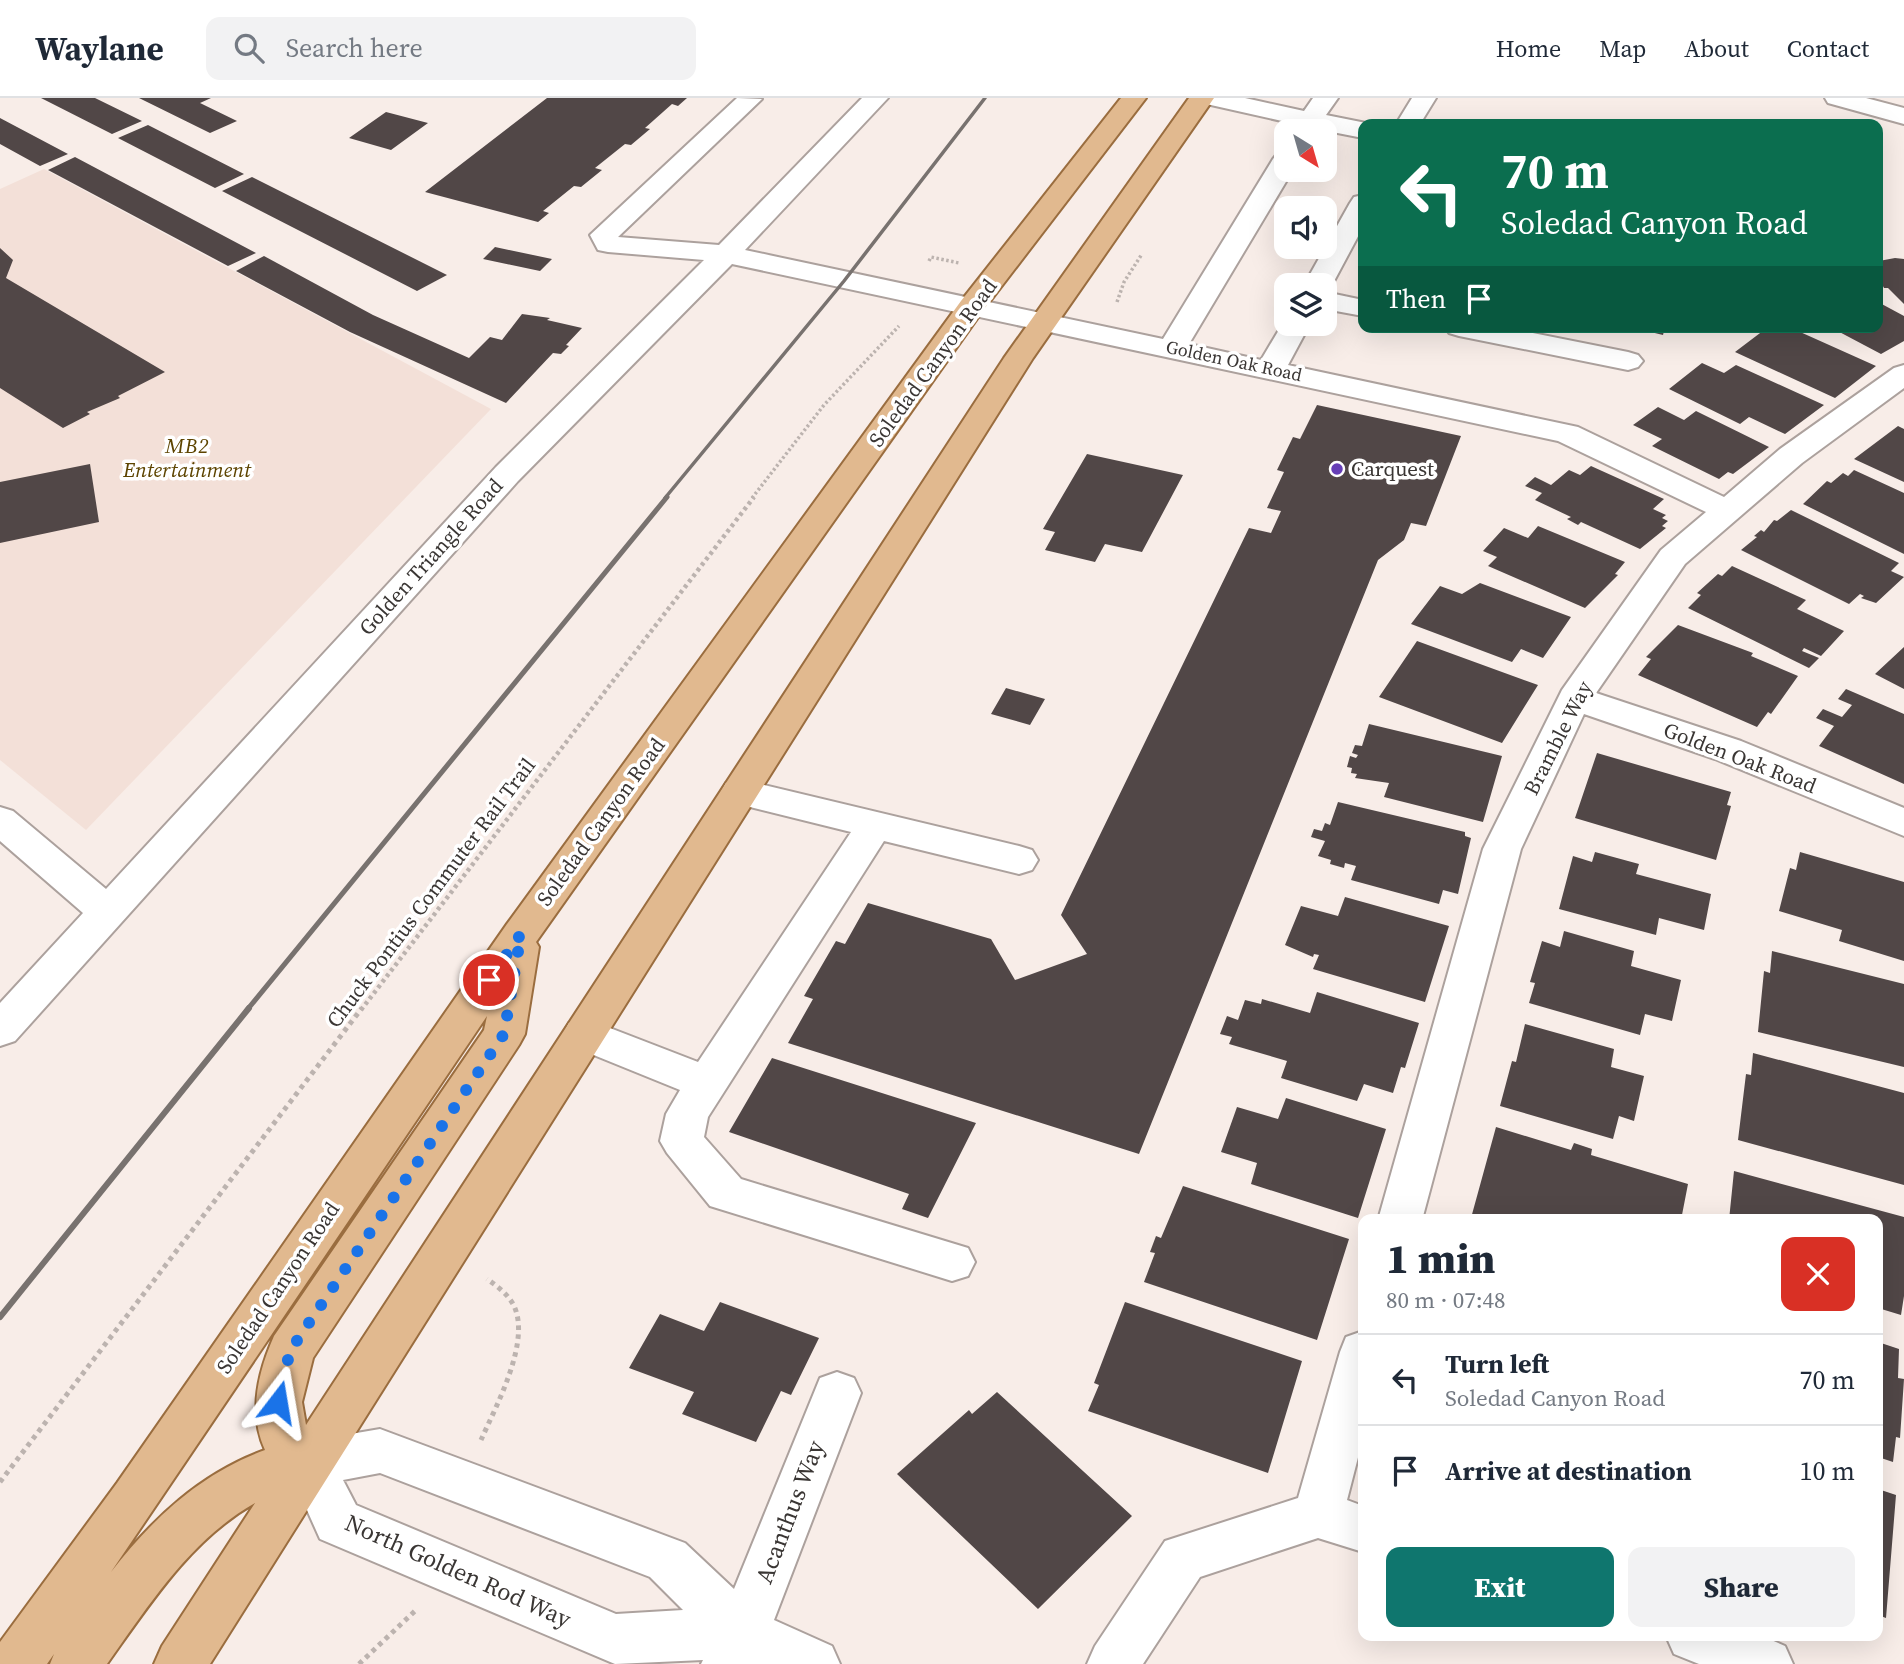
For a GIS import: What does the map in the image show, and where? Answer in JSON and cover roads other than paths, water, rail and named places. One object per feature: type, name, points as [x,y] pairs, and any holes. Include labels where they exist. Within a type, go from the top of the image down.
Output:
[{"type":"main road","name":"Soledad Canyon Road","points":[[16,1664],[134,1499],[521,934],[971,307],[1134,98]]},
{"type":"main road","points":[[180,1664],[1043,321],[1202,98]]},
{"type":"main road","points":[[310,1463],[284,1439],[278,1402],[290,1351],[504,1034],[521,934]]},
{"type":"main road","points":[[76,1664],[161,1547],[212,1501],[260,1475],[310,1463]]},
{"type":"street","name":"Golden Triangle Road","points":[[0,1030],[507,474],[726,254],[874,98]]},
{"type":"street","points":[[1211,98],[1285,119]]},
{"type":"street","points":[[1310,119],[1326,98]]},
{"type":"street","points":[[1411,119],[1424,98]]},
{"type":"street","points":[[1838,98],[1904,116]]},
{"type":"street","name":"Golden Oak Road","points":[[750,99],[604,235],[608,244],[726,254],[1567,434],[1727,510]]},
{"type":"street","points":[[1337,128],[1358,130]]},
{"type":"street","points":[[1172,348],[1274,179]]},
{"type":"street","points":[[1325,273],[1358,212]]},
{"type":"street","points":[[1337,303],[1358,307]]},
{"type":"street","points":[[1489,333],[1628,361]]},
{"type":"street","points":[[1271,369],[1289,336]]},
{"type":"street","name":"Bramble Way","points":[[1402,1214],[1502,849],[1574,698],[1673,557],[1791,456],[1904,374]]},
{"type":"street","name":"Golden Oak Road","points":[[1574,698],[1728,750],[1904,823]]},
{"type":"street","points":[[739,792],[1019,860]]},
{"type":"street","points":[[0,820],[106,911]]},
{"type":"street","points":[[875,825],[687,1114],[682,1142],[726,1193],[952,1262]]},
{"type":"street","points":[[584,1034],[706,1083]]},
{"type":"street","points":[[1113,1664],[1183,1558],[1341,1522],[1358,1391]]},
{"type":"street","name":"Acanthus Way","points":[[735,1648],[837,1393]]},
{"type":"street","name":"North Golden Rod Way","points":[[735,1648],[667,1560],[380,1451],[310,1463],[338,1522],[616,1639],[735,1648],[814,1664]]},
{"type":"street","points":[[1705,1641],[1767,1664]]},
{"type":"railway","points":[[665,498],[844,281],[985,98]]},
{"type":"railway","points":[[247,1010],[667,497]]},
{"type":"railway","points":[[0,1317],[249,1008]]},
{"type":"place","name":"Carquest","points":[[1337,469]]},
{"type":"park label","name":"MB2 Entertainment","points":[[187,458]]}]
